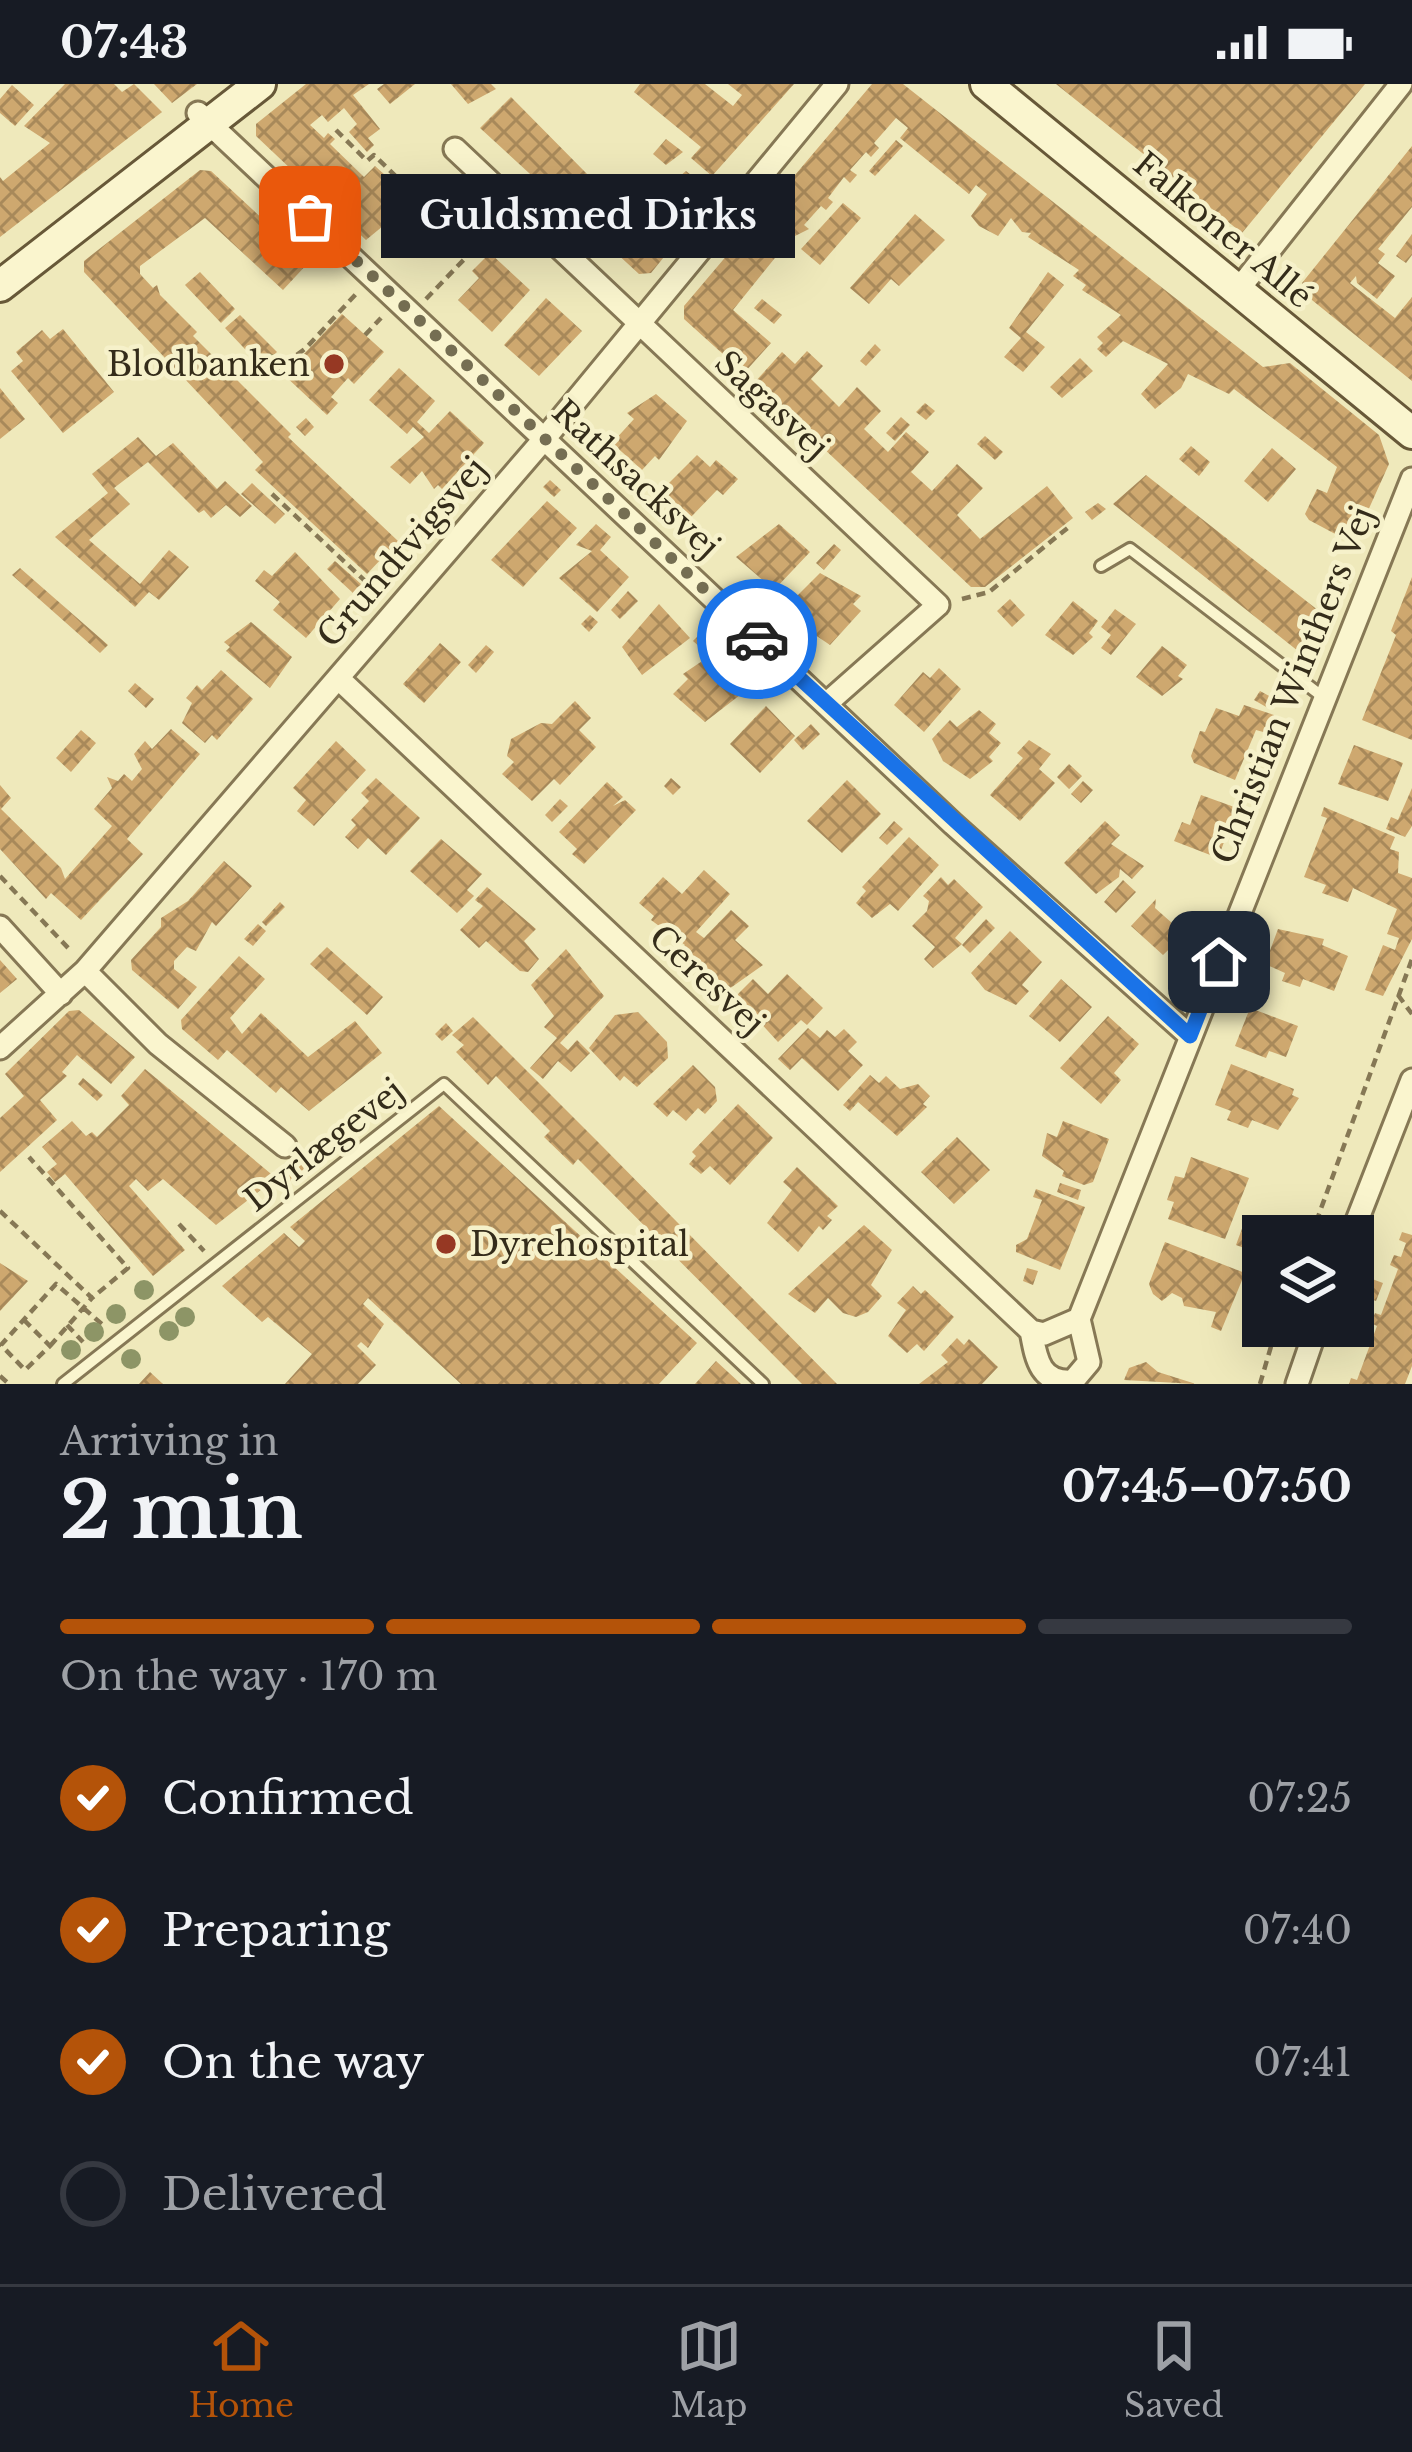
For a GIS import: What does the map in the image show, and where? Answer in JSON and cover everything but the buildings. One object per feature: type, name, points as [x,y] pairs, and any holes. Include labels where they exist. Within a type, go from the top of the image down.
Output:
[{"type":"street","points":[[0,286],[204,118],[236,84]]},
{"type":"street","points":[[0,267],[204,118],[260,84]]},
{"type":"street","name":"Grundtvigsvej","points":[[0,1048],[85,971],[545,438],[837,84]]},
{"type":"street","name":"Falkoner Allé","points":[[986,84],[1412,433]]},
{"type":"street","points":[[1238,290],[1401,84]]},
{"type":"street","name":"Rathsacksvej","points":[[204,118],[826,704],[1190,1036]]},
{"type":"street","name":"Sagasvej","points":[[455,149],[938,605]]},
{"type":"street","name":"Christian Winthers Vej","points":[[1056,1381],[1073,1381],[1088,1362],[1079,1319],[1412,479]]},
{"type":"street","points":[[826,704],[938,605]]},
{"type":"street","name":"Ceresvej","points":[[338,678],[1031,1330],[1037,1363],[1056,1381]]},
{"type":"street","points":[[0,927],[61,994]]},
{"type":"street","points":[[85,971],[158,1044],[285,1146]]},
{"type":"street","points":[[1359,1215],[1412,1080]]},
{"type":"street","points":[[1031,1330],[1056,1331],[1079,1319]]},
{"type":"street","points":[[1297,1384],[1310,1347]]},
{"type":"lane","points":[[1101,566],[1130,549],[1323,697]]},
{"type":"lane","name":"Dyrlægevej","points":[[63,1384],[444,1084],[763,1384]]},
{"type":"path","points":[[336,130],[367,161],[374,155],[412,192]]},
{"type":"path","points":[[412,314],[513,208]]},
{"type":"path","points":[[273,373],[306,348],[372,276]]},
{"type":"path","points":[[272,494],[396,609]]},
{"type":"path","points":[[938,605],[989,592],[1070,526]]},
{"type":"path","points":[[0,876],[85,971]]},
{"type":"path","points":[[1318,1215],[1412,959]]},
{"type":"path","points":[[1396,993],[1412,1015]]},
{"type":"path","points":[[29,1157],[128,1268],[82,1306],[25,1370],[6,1351],[2,1341],[56,1284],[82,1306],[120,1340]]},
{"type":"path","points":[[0,1211],[92,1298]]},
{"type":"path","points":[[179,1224],[216,1264]]},
{"type":"path","points":[[24,1320],[50,1346]]},
{"type":"path","points":[[67,1325],[98,1357]]},
{"type":"path","points":[[1259,1384],[1270,1347]]},
{"type":"path","points":[[0,1358],[6,1351]]},
{"type":"path","points":[[0,1376],[9,1384]]},
{"type":"way so far","points":[[310,217],[757,639]]},
{"type":"place","name":"Guldsmed Dirks","points":[[310,217]]},
{"type":"place","name":"Blodbanken","points":[[334,364]]},
{"type":"place","name":"Dyrehospital","points":[[446,1244]]},
{"type":"route","points":[[757,639],[1016,882],[1190,1036],[1219,962]]}]
